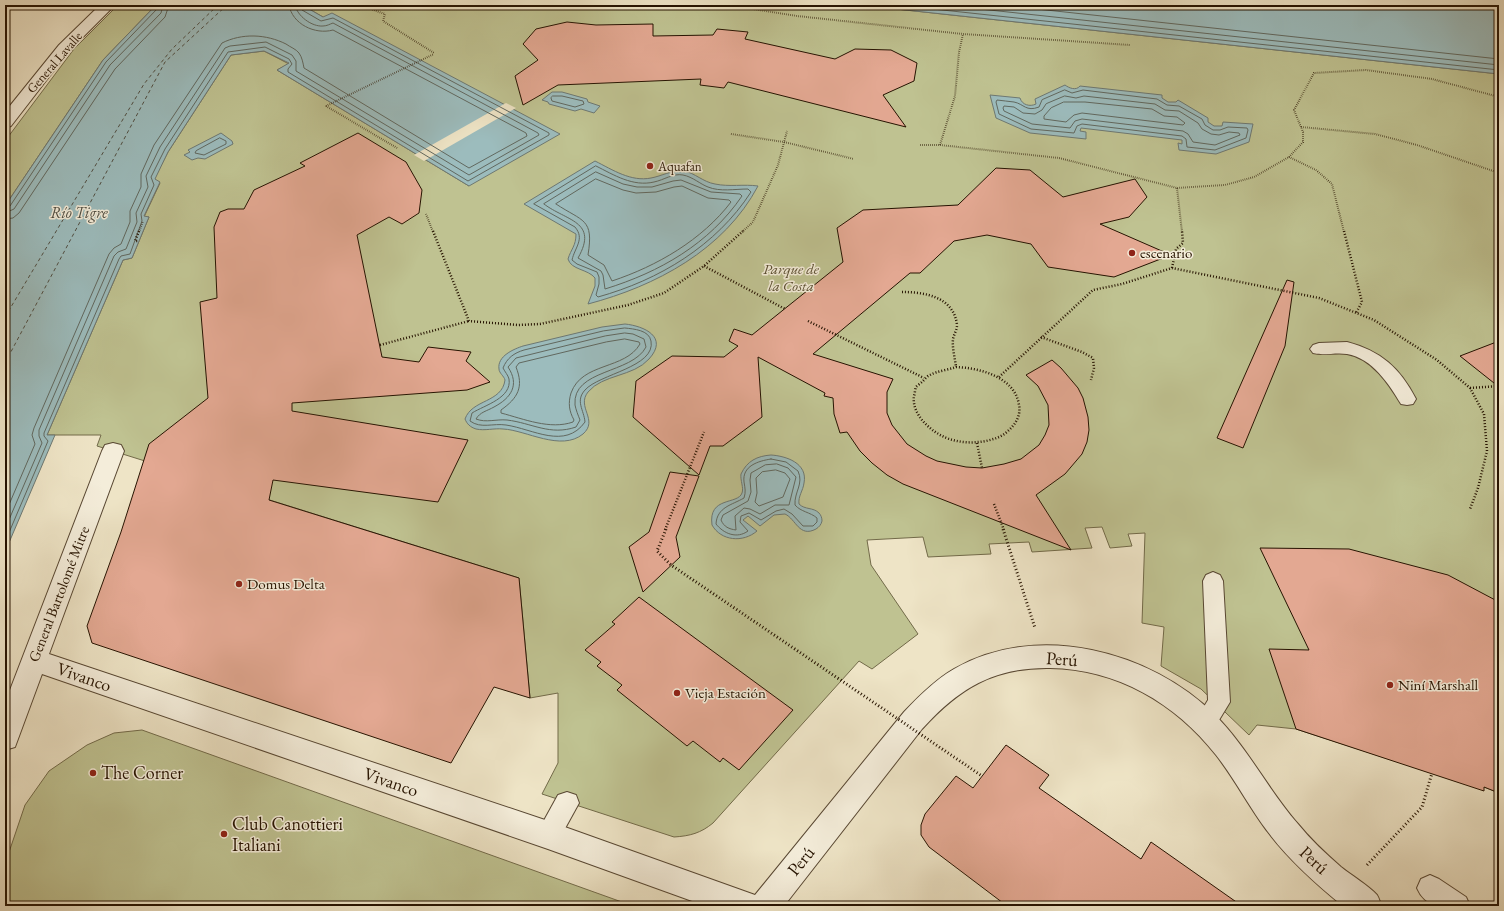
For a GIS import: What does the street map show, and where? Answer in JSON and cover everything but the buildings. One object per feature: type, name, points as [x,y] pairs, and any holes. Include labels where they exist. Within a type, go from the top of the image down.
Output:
[{"type":"street","name":"General Lavalle","points":[[5,123],[64,48],[108,5]]},
{"type":"street","name":"General Bartolomé Mitre","points":[[5,738],[113,451]]},
{"type":"street","name":"Perú","points":[[765,906],[924,709],[942,692],[964,677],[1000,662],[1022,658],[1044,657],[1085,661],[1114,667],[1132,674],[1177,698],[1205,723],[1229,749],[1278,823],[1307,855],[1367,906]]},
{"type":"street","name":"Vivanco","points":[[34,660],[548,835],[747,906]]},
{"type":"lane","points":[[1319,349],[1346,348],[1360,352],[1372,359],[1396,380],[1407,399]]},
{"type":"lane","points":[[1205,723],[1219,702],[1213,581]]},
{"type":"lane","points":[[548,835],[567,803]]},
{"type":"lane","points":[[1430,888],[1457,906]]},
{"type":"path","points":[[359,5],[385,14],[383,20],[434,54],[326,106],[397,148]]},
{"type":"path","points":[[711,5],[741,7],[797,16],[963,34],[1130,45]]},
{"type":"path","points":[[940,145],[955,96],[959,52],[963,34]]},
{"type":"path","points":[[920,145],[940,145],[1059,158],[1177,188],[1207,187],[1241,181],[1254,177],[1289,157],[1303,142],[1303,132],[1294,110],[1314,73],[1374,71],[1432,79],[1499,97]]},
{"type":"path","points":[[1301,127],[1375,134],[1417,145],[1499,173]]},
{"type":"path","points":[[380,345],[469,321],[540,324],[628,305],[664,293],[704,266],[753,222],[778,165],[788,131]]},
{"type":"path","points":[[731,134],[784,142],[854,159]]},
{"type":"path","points":[[1289,157],[1316,170],[1332,184],[1362,302],[1356,313]]},
{"type":"path","points":[[1172,268],[1176,249],[1182,243],[1177,188]]},
{"type":"path","points":[[426,214],[469,321]]},
{"type":"path","points":[[139,242],[135,241],[143,221]]},
{"type":"path","points":[[704,266],[785,309]]},
{"type":"path","points":[[999,378],[1041,337],[1093,290],[1122,284],[1172,268],[1319,298],[1374,320],[1437,360],[1470,388],[1484,414],[1487,450],[1478,488],[1470,509]]},
{"type":"path","points":[[902,292],[916,292],[942,299],[954,313],[957,327],[953,339],[956,367]]},
{"type":"path","points":[[808,321],[924,378]]},
{"type":"path","points":[[1041,337],[1082,352],[1093,358],[1094,368],[1091,380]]},
{"type":"path","points":[[956,367],[971,368],[986,371],[999,378],[1010,386],[1017,396],[1020,406],[1019,417],[1014,427],[1005,435],[992,440],[977,443],[961,442],[946,438],[932,431],[922,422],[915,412],[912,401],[914,390],[924,378],[942,369],[956,367]]},
{"type":"path","points":[[1470,388],[1499,386]]},
{"type":"path","points":[[704,432],[657,551],[671,565],[982,776]]},
{"type":"path","points":[[977,443],[982,468]]},
{"type":"path","points":[[994,504],[1009,543],[1044,657]]},
{"type":"path","points":[[1344,888],[1422,807],[1432,773]]},
{"type":"green space","points":[[118,5],[156,5],[103,60],[5,206],[5,141],[74,49]]},
{"type":"green space","name":"Parque de la Costa","points":[[302,5],[859,5],[1499,74],[1499,793],[1484,787],[1432,773],[1296,729],[1257,725],[1249,735],[1201,689],[1161,666],[1164,627],[1142,623],[1145,533],[1128,534],[1132,546],[1110,548],[1102,527],[1085,528],[1092,548],[1032,552],[1029,542],[989,544],[991,554],[928,557],[923,537],[867,540],[871,565],[918,634],[872,669],[859,661],[713,823],[700,832],[674,837],[542,794],[558,763],[558,693],[530,698],[519,578],[97,446],[101,435],[47,435],[123,260],[132,258],[149,217],[144,217],[160,183],[154,179],[168,152],[231,55],[264,51],[289,64],[277,70],[469,186],[323,17]]},
{"type":"green space","name":"Club Canottieri Italiani","points":[[142,730],[633,906],[5,906],[5,864],[25,805],[49,771],[87,745],[114,733]]},
{"type":"water","name":"Río Tigre","points":[[156,5],[302,5],[323,17],[332,13],[560,134],[469,186],[277,70],[289,63],[264,51],[231,55],[168,152],[155,179],[160,182],[144,216],[149,217],[132,258],[123,260],[47,435],[55,435],[5,552],[5,206],[103,60]]},
{"type":"water","points":[[859,5],[1499,5],[1499,74]]},
{"type":"water","points":[[1065,85],[1072,88],[1078,88],[1080,86],[1162,95],[1162,98],[1168,102],[1176,102],[1178,100],[1208,118],[1208,122],[1214,126],[1222,126],[1223,122],[1253,124],[1249,142],[1216,154],[1179,150],[1178,143],[1182,144],[1182,140],[1081,128],[1080,131],[1086,132],[1086,139],[1030,133],[996,118],[990,95],[1020,98],[1024,104],[1031,105],[1036,104],[1035,99]]},
{"type":"water","points":[[552,92],[562,92],[587,99],[588,102],[600,106],[594,113],[581,109],[575,111],[549,104],[548,102],[542,100]]},
{"type":"water","points":[[221,133],[232,141],[233,144],[205,159],[198,158],[192,160],[184,155],[190,152],[188,150]]},
{"type":"water","points":[[595,161],[629,177],[644,179],[671,172],[684,171],[715,184],[758,186],[744,209],[727,229],[707,247],[686,262],[663,276],[638,287],[588,304],[595,286],[595,278],[572,265],[568,259],[574,245],[576,234],[524,204]]},
{"type":"water","points":[[625,324],[640,327],[652,334],[656,345],[654,351],[649,359],[642,365],[627,373],[610,378],[594,386],[588,392],[584,403],[589,424],[583,434],[574,439],[554,441],[512,430],[476,429],[470,426],[465,419],[474,408],[493,397],[503,387],[505,380],[499,370],[499,364],[503,357],[511,351],[523,346],[602,327]]},
{"type":"water","points":[[771,455],[789,459],[795,462],[803,470],[804,483],[799,498],[799,504],[819,513],[822,522],[819,527],[810,531],[802,530],[789,516],[785,514],[774,515],[760,526],[748,516],[743,520],[757,531],[751,535],[739,539],[727,537],[721,534],[712,525],[714,509],[719,505],[739,497],[742,493],[741,474],[743,469],[749,463],[757,458]]},
{"type":"pier","points":[[506,103],[516,108],[424,161],[414,155]]},
{"type":"ferry route","points":[[5,317],[144,84],[172,49],[218,5]]},
{"type":"ferry route","points":[[5,363],[165,62],[227,5]]},
{"type":"place","name":"Aquafan","points":[[650,166]]},
{"type":"place","name":"escenario","points":[[1132,253]]},
{"type":"place","name":"Domus Delta","points":[[239,584]]},
{"type":"place","name":"Niní Marshall","points":[[1390,685]]},
{"type":"place","name":"Vieja Estación","points":[[677,693]]},
{"type":"place","name":"The Corner","points":[[93,773]]},
{"type":"place","name":"Club Canottieri Italiani","points":[[224,834]]}]
